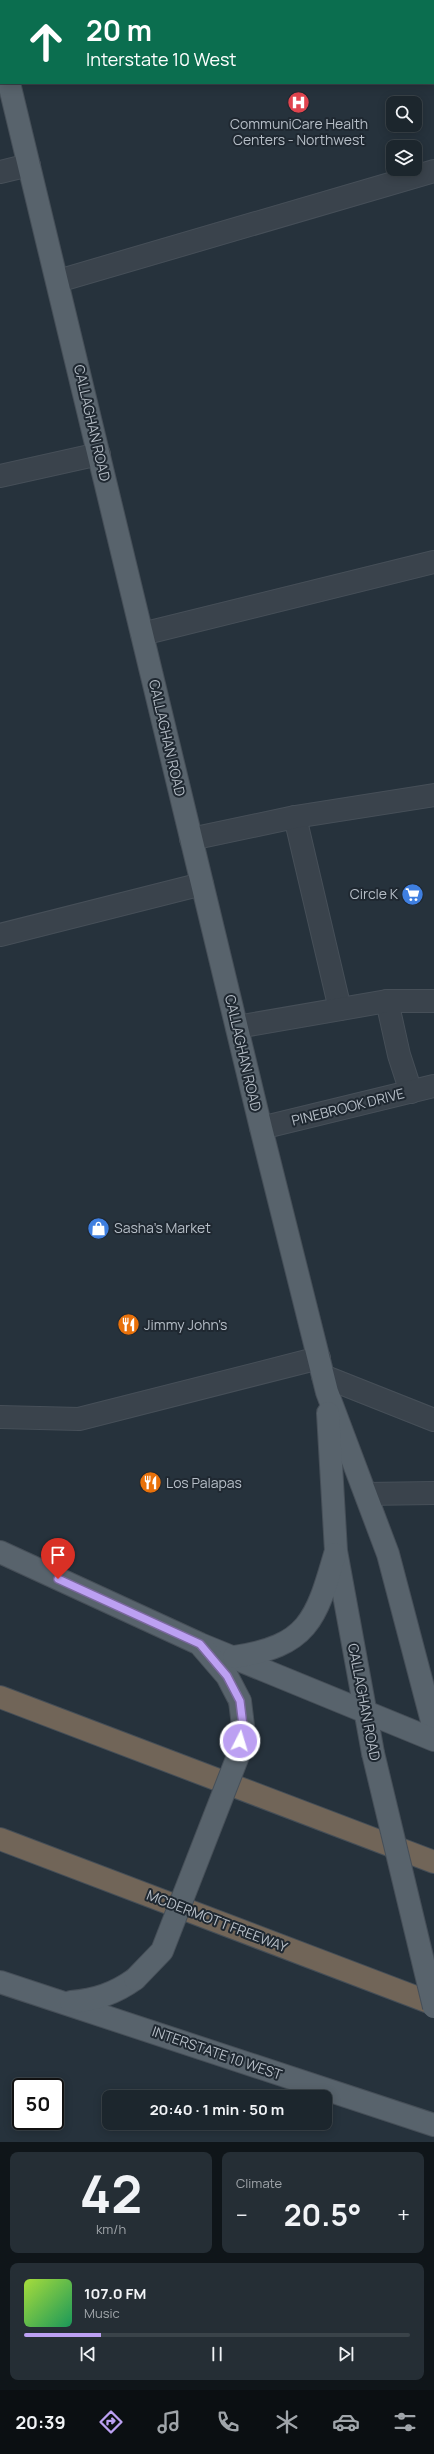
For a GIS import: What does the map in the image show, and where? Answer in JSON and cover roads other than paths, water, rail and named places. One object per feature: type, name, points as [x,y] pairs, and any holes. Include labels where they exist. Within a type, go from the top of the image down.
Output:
[{"type":"highway","points":[[0,1697],[434,1862]]},
{"type":"highway","name":"MCDERMOTT FREEWAY","points":[[0,1839],[434,2006]]},
{"type":"main road","name":"CALLAGHAN ROAD","points":[[9,84],[58,281],[261,1128],[323,1376],[388,1554],[434,1729]]},
{"type":"main road","name":"CALLAGHAN ROAD","points":[[323,1376],[336,1551],[373,1753],[434,2006]]},
{"type":"main road","points":[[234,1657],[271,1650],[287,1642],[305,1627],[318,1608],[336,1551]]},
{"type":"main road","points":[[0,1552],[200,1644],[434,1740]]},
{"type":"main road","points":[[65,2002],[91,2000],[106,1995],[135,1979],[162,1951],[238,1756],[243,1726],[240,1701],[227,1676],[200,1644]]},
{"type":"main road","name":"INTERSTATE 10 WEST","points":[[0,1982],[65,2002],[434,2125]]},
{"type":"street","points":[[0,172],[29,165]]},
{"type":"street","points":[[58,281],[434,171]]},
{"type":"street","points":[[0,476],[99,454]]},
{"type":"street","points":[[142,634],[434,562]]},
{"type":"street","points":[[191,838],[295,817],[434,795]]},
{"type":"street","points":[[295,817],[340,1009]]},
{"type":"street","points":[[0,935],[202,884]]},
{"type":"street","points":[[387,1001],[399,1055],[411,1092]]},
{"type":"street","points":[[237,1027],[387,1001],[434,1001]]},
{"type":"street","name":"PINEBROOK DRIVE","points":[[261,1128],[434,1086]]},
{"type":"street","points":[[0,1418],[79,1419],[323,1376],[434,1420]]},
{"type":"street","points":[[366,1494],[434,1493]]},
{"type":"place","name":"CommuniCare Health Centers - Northwest","points":[[299,102]]},
{"type":"place","name":"Circle K","points":[[413,894]]},
{"type":"place","name":"Sasha’s Market","points":[[99,1228]]},
{"type":"place","name":"Jimmy John's","points":[[128,1325]]},
{"type":"place","name":"Los Palapas","points":[[151,1483]]}]
